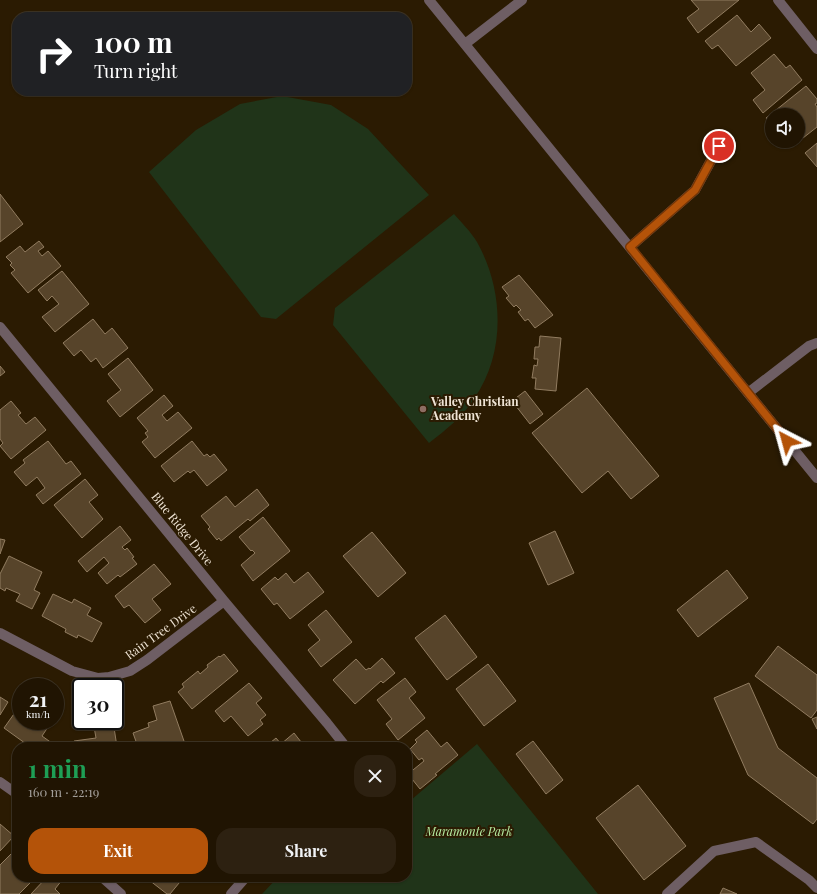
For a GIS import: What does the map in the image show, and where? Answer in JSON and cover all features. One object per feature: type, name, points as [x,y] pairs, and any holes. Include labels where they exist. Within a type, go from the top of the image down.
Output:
[{"type":"street","points":[[429,0],[817,478]]},
{"type":"street","points":[[465,44],[522,0]]},
{"type":"street","points":[[778,0],[817,49]]},
{"type":"street","points":[[630,247],[695,190],[719,146]]},
{"type":"street","name":"Blue Ridge Drive","points":[[0,327],[224,601],[342,742]]},
{"type":"street","points":[[748,393],[809,346],[817,343]]},
{"type":"street","name":"Rain Tree Drive","points":[[0,633],[72,671],[98,678],[109,677],[130,671],[147,660],[224,601]]},
{"type":"street","points":[[0,782],[12,790]]},
{"type":"street","points":[[667,894],[714,851],[756,842],[809,880],[817,888]]},
{"type":"street","points":[[108,882],[121,894]]},
{"type":"street","points":[[231,894],[242,882]]},
{"type":"green space","points":[[282,96],[331,105],[368,129],[429,195],[276,319],[261,317],[149,172],[196,130],[240,104]]},
{"type":"green space","points":[[454,214],[475,238],[486,261],[492,280],[496,301],[498,321],[496,342],[492,362],[474,399],[448,428],[429,443],[333,325],[335,308]]},
{"type":"green space","name":"Maramonte Park","points":[[477,744],[598,894],[262,894],[273,882],[412,882],[412,799]]},
{"type":"building","points":[[691,0],[739,0],[698,33],[687,18],[699,9]]},
{"type":"building","points":[[737,15],[751,32],[759,24],[771,38],[736,66],[718,45],[712,49],[705,41]]},
{"type":"building","points":[[774,54],[786,68],[790,65],[802,80],[769,108],[765,108],[765,111],[763,113],[753,100],[765,90],[751,73]]},
{"type":"building","points":[[806,86],[817,99],[817,103],[815,104],[817,107],[817,127],[805,136],[805,108],[778,108]]},
{"type":"building","points":[[817,143],[817,167],[805,153]]},
{"type":"building","points":[[0,194],[23,224],[0,242]]},
{"type":"building","points":[[39,241],[44,247],[38,251],[42,256],[48,251],[61,266],[28,293],[11,273],[15,270],[10,265],[12,263],[6,257],[20,246],[25,252]]},
{"type":"building","points":[[62,271],[89,304],[55,332],[42,317],[59,304],[52,296],[47,301],[38,290]]},
{"type":"building","points":[[519,275],[553,315],[535,328],[528,319],[525,321],[518,312],[521,310],[516,305],[514,307],[506,298],[509,296],[502,287]]},
{"type":"building","points":[[93,319],[105,334],[112,328],[128,348],[103,368],[96,358],[91,362],[81,350],[74,356],[63,343]]},
{"type":"building","points":[[540,336],[561,338],[556,391],[535,389],[536,378],[532,378],[534,365],[537,366],[538,359],[534,359],[535,347],[539,347]]},
{"type":"building","points":[[128,358],[153,390],[120,417],[107,401],[121,390],[108,374]]},
{"type":"building","points":[[0,366],[5,372],[0,376]]},
{"type":"building","points":[[587,388],[659,476],[631,499],[608,471],[582,493],[532,433]]},
{"type":"building","points":[[525,391],[543,414],[530,424],[512,401]]},
{"type":"building","points":[[164,395],[173,406],[162,415],[167,421],[178,412],[192,428],[155,458],[142,442],[148,437],[145,433],[148,431],[137,418]]},
{"type":"building","points":[[11,401],[21,413],[18,415],[26,424],[35,417],[46,430],[11,459],[0,446],[3,443],[0,439],[0,410]]},
{"type":"building","points":[[48,441],[66,464],[71,461],[81,474],[43,504],[36,495],[45,488],[37,477],[26,486],[14,472],[25,463],[23,460]]},
{"type":"building","points":[[192,441],[204,456],[207,454],[210,457],[214,454],[227,470],[207,486],[194,470],[190,473],[188,471],[174,482],[161,466]]},
{"type":"building","points":[[85,479],[98,495],[89,502],[103,519],[82,538],[54,505]]},
{"type":"building","points":[[257,489],[269,505],[250,521],[248,519],[221,541],[219,538],[217,540],[208,529],[210,527],[201,516],[226,496],[235,507]]},
{"type":"building","points":[[263,517],[290,551],[253,581],[241,565],[255,553],[252,550],[251,551],[239,537]]},
{"type":"building","points":[[120,526],[131,540],[122,547],[125,550],[127,548],[137,564],[120,577],[118,575],[107,584],[98,573],[109,563],[104,557],[87,572],[78,561]]},
{"type":"building","points":[[555,531],[574,573],[548,585],[529,543]]},
{"type":"building","points":[[372,532],[406,573],[378,597],[343,556]]},
{"type":"building","points":[[0,539],[5,540],[0,554]]},
{"type":"building","points":[[9,556],[42,572],[34,590],[40,593],[32,609],[16,601],[20,594],[6,588],[5,591],[0,588],[0,574]]},
{"type":"building","points":[[154,564],[171,584],[152,599],[161,610],[145,623],[129,605],[124,608],[115,596]]},
{"type":"building","points":[[727,570],[748,598],[698,637],[677,610]]},
{"type":"building","points":[[308,572],[324,592],[290,619],[277,603],[274,605],[261,589],[275,577],[278,580],[286,573],[294,583]]},
{"type":"building","points":[[53,594],[72,603],[74,599],[91,608],[87,615],[102,623],[92,642],[78,635],[77,638],[65,632],[66,629],[42,616]]},
{"type":"building","points":[[326,610],[352,642],[321,667],[308,650],[320,640],[308,625]]},
{"type":"building","points":[[445,615],[477,657],[447,680],[415,638]]},
{"type":"building","points":[[778,646],[817,675],[817,710],[811,718],[755,676]]},
{"type":"building","points":[[224,654],[238,671],[192,709],[178,692],[184,687],[182,684],[198,671],[200,674],[208,667],[207,665]]},
{"type":"building","points":[[382,658],[395,673],[383,683],[381,681],[355,704],[333,680],[356,659],[366,670],[369,668],[370,669]]},
{"type":"building","points":[[488,664],[516,701],[484,726],[456,689]]},
{"type":"building","points":[[405,678],[416,692],[409,698],[425,718],[398,740],[386,724],[392,719],[377,700]]},
{"type":"building","points":[[249,683],[262,698],[256,703],[266,715],[260,720],[263,724],[248,736],[231,716],[224,722],[215,711]]},
{"type":"building","points":[[749,683],[778,748],[817,778],[817,819],[813,824],[748,775],[714,698]]},
{"type":"building","points":[[0,697],[8,702],[0,715]]},
{"type":"building","points":[[170,701],[184,742],[136,742],[133,733],[149,727],[148,723],[157,720],[153,706]]},
{"type":"building","points":[[12,717],[12,730],[46,730],[42,736],[50,742],[23,742],[4,728]]},
{"type":"building","points":[[817,717],[817,729],[812,719]]},
{"type":"building","points":[[95,730],[114,730],[116,742],[74,742],[96,738]]},
{"type":"building","points":[[427,730],[441,747],[447,742],[458,755],[420,789],[412,779],[412,771],[424,761],[422,758],[419,760],[412,751],[412,747],[417,742],[415,740]]},
{"type":"building","points":[[294,733],[301,742],[283,742]]},
{"type":"building","points":[[276,738],[279,742],[271,742]]},
{"type":"building","points":[[533,741],[563,780],[546,794],[516,754]]},
{"type":"building","points":[[638,785],[686,846],[644,880],[596,818]]},
{"type":"building","points":[[0,824],[12,834],[12,838],[0,851]]},
{"type":"building","points":[[12,853],[12,882],[31,882],[19,894],[0,894],[0,865]]},
{"type":"building","points":[[42,882],[60,882],[55,889],[60,894],[31,894]]},
{"type":"building","points":[[152,882],[180,882],[170,894],[167,894]]},
{"type":"building","points":[[723,888],[737,894],[720,894]]},
{"type":"place","name":"Valley Christian Academy","points":[[423,409]]},
{"type":"route","points":[[719,146],[695,190],[630,247],[787,441]]}]
